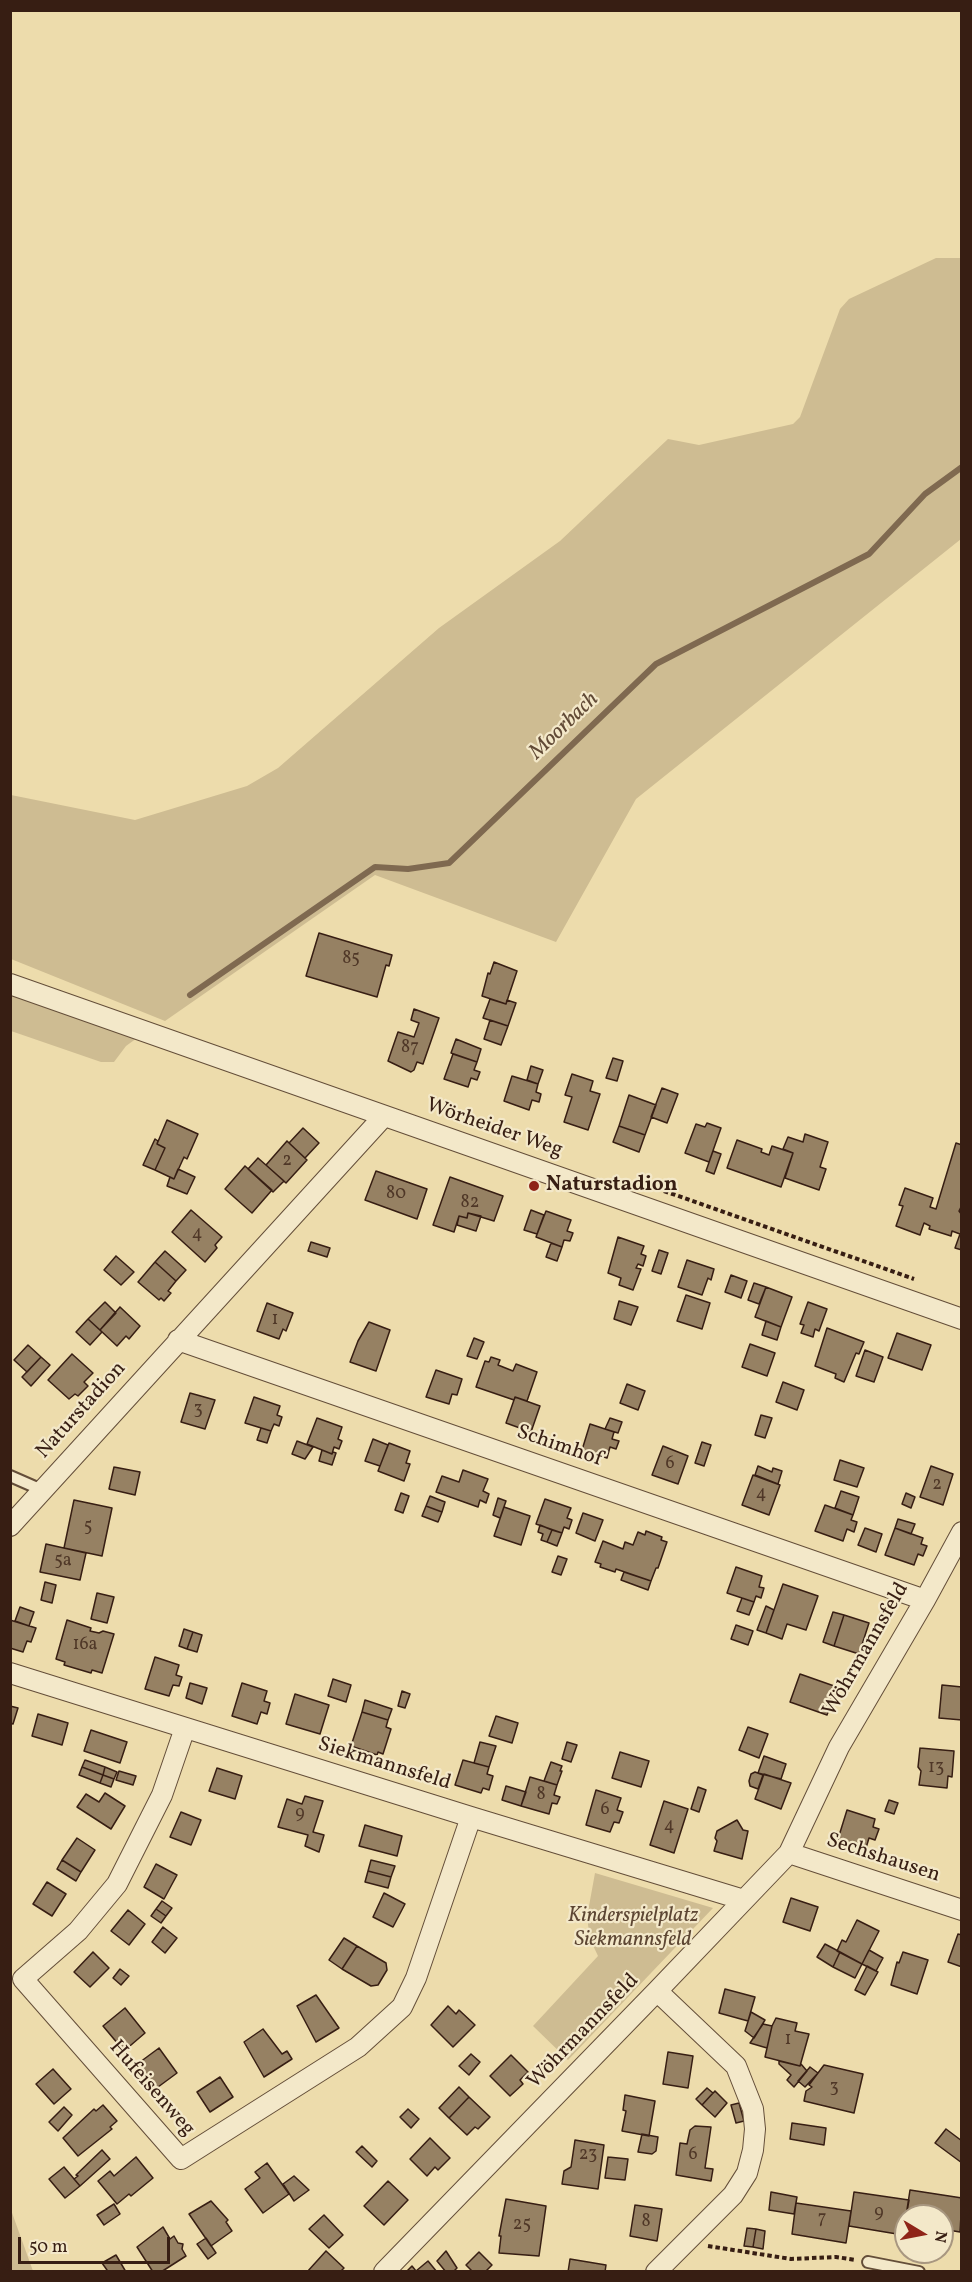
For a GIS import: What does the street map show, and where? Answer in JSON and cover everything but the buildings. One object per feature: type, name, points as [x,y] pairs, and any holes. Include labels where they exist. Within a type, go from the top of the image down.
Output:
[{"type":"street","name":"Wörheider Weg","points":[[10,984],[962,1319]]},
{"type":"street","name":"Naturstadion","points":[[10,1526],[384,1116]]},
{"type":"street","name":"Schimhof","points":[[178,1340],[925,1600]]},
{"type":"street","name":"Wöhrmannsfeld","points":[[384,2271],[789,1853],[838,1747],[925,1600],[962,1532]]},
{"type":"street","name":"Siekmannsfeld","points":[[10,1673],[744,1900]]},
{"type":"street","name":"Hufeisenweg","points":[[184,1728],[162,1795],[117,1884],[78,1931],[22,1979],[181,2159],[358,2047],[402,2007],[416,1978],[471,1817]]},
{"type":"street","name":"Sechshausen","points":[[789,1853],[962,1910]]},
{"type":"street","points":[[656,2271],[733,2195],[747,2173],[755,2129],[753,2109],[736,2067],[657,1991]]},
{"type":"lane","points":[[10,1476],[42,1490]]},
{"type":"lane","points":[[868,2262],[919,2271]]},
{"type":"path","points":[[689,2239],[698,2245],[791,2259],[836,2257],[868,2262]]},
{"type":"green space","points":[[936,258],[961,258],[961,539],[636,799],[556,942],[375,875],[165,1021],[11,959],[11,795],[135,820],[247,786],[278,768],[439,628],[560,541],[668,439],[699,445],[793,424],[800,417],[840,309],[849,299]]},
{"type":"green space","points":[[11,995],[137,1038],[126,1046],[114,1062],[101,1062],[11,1031]]},
{"type":"green space","name":"Kinderspielplatz Siekmannsfeld","points":[[595,1873],[713,1908],[568,2060],[533,2026],[598,1956],[590,1939],[587,1917]]},
{"type":"green space","points":[[11,2210],[33,2271],[11,2271]]},
{"type":"waterway","name":"Moorbach","points":[[190,995],[375,867],[408,869],[449,863],[656,664],[869,554],[925,494],[962,467]]},
{"type":"place","name":"Naturstadion","points":[[534,1186]]}]
